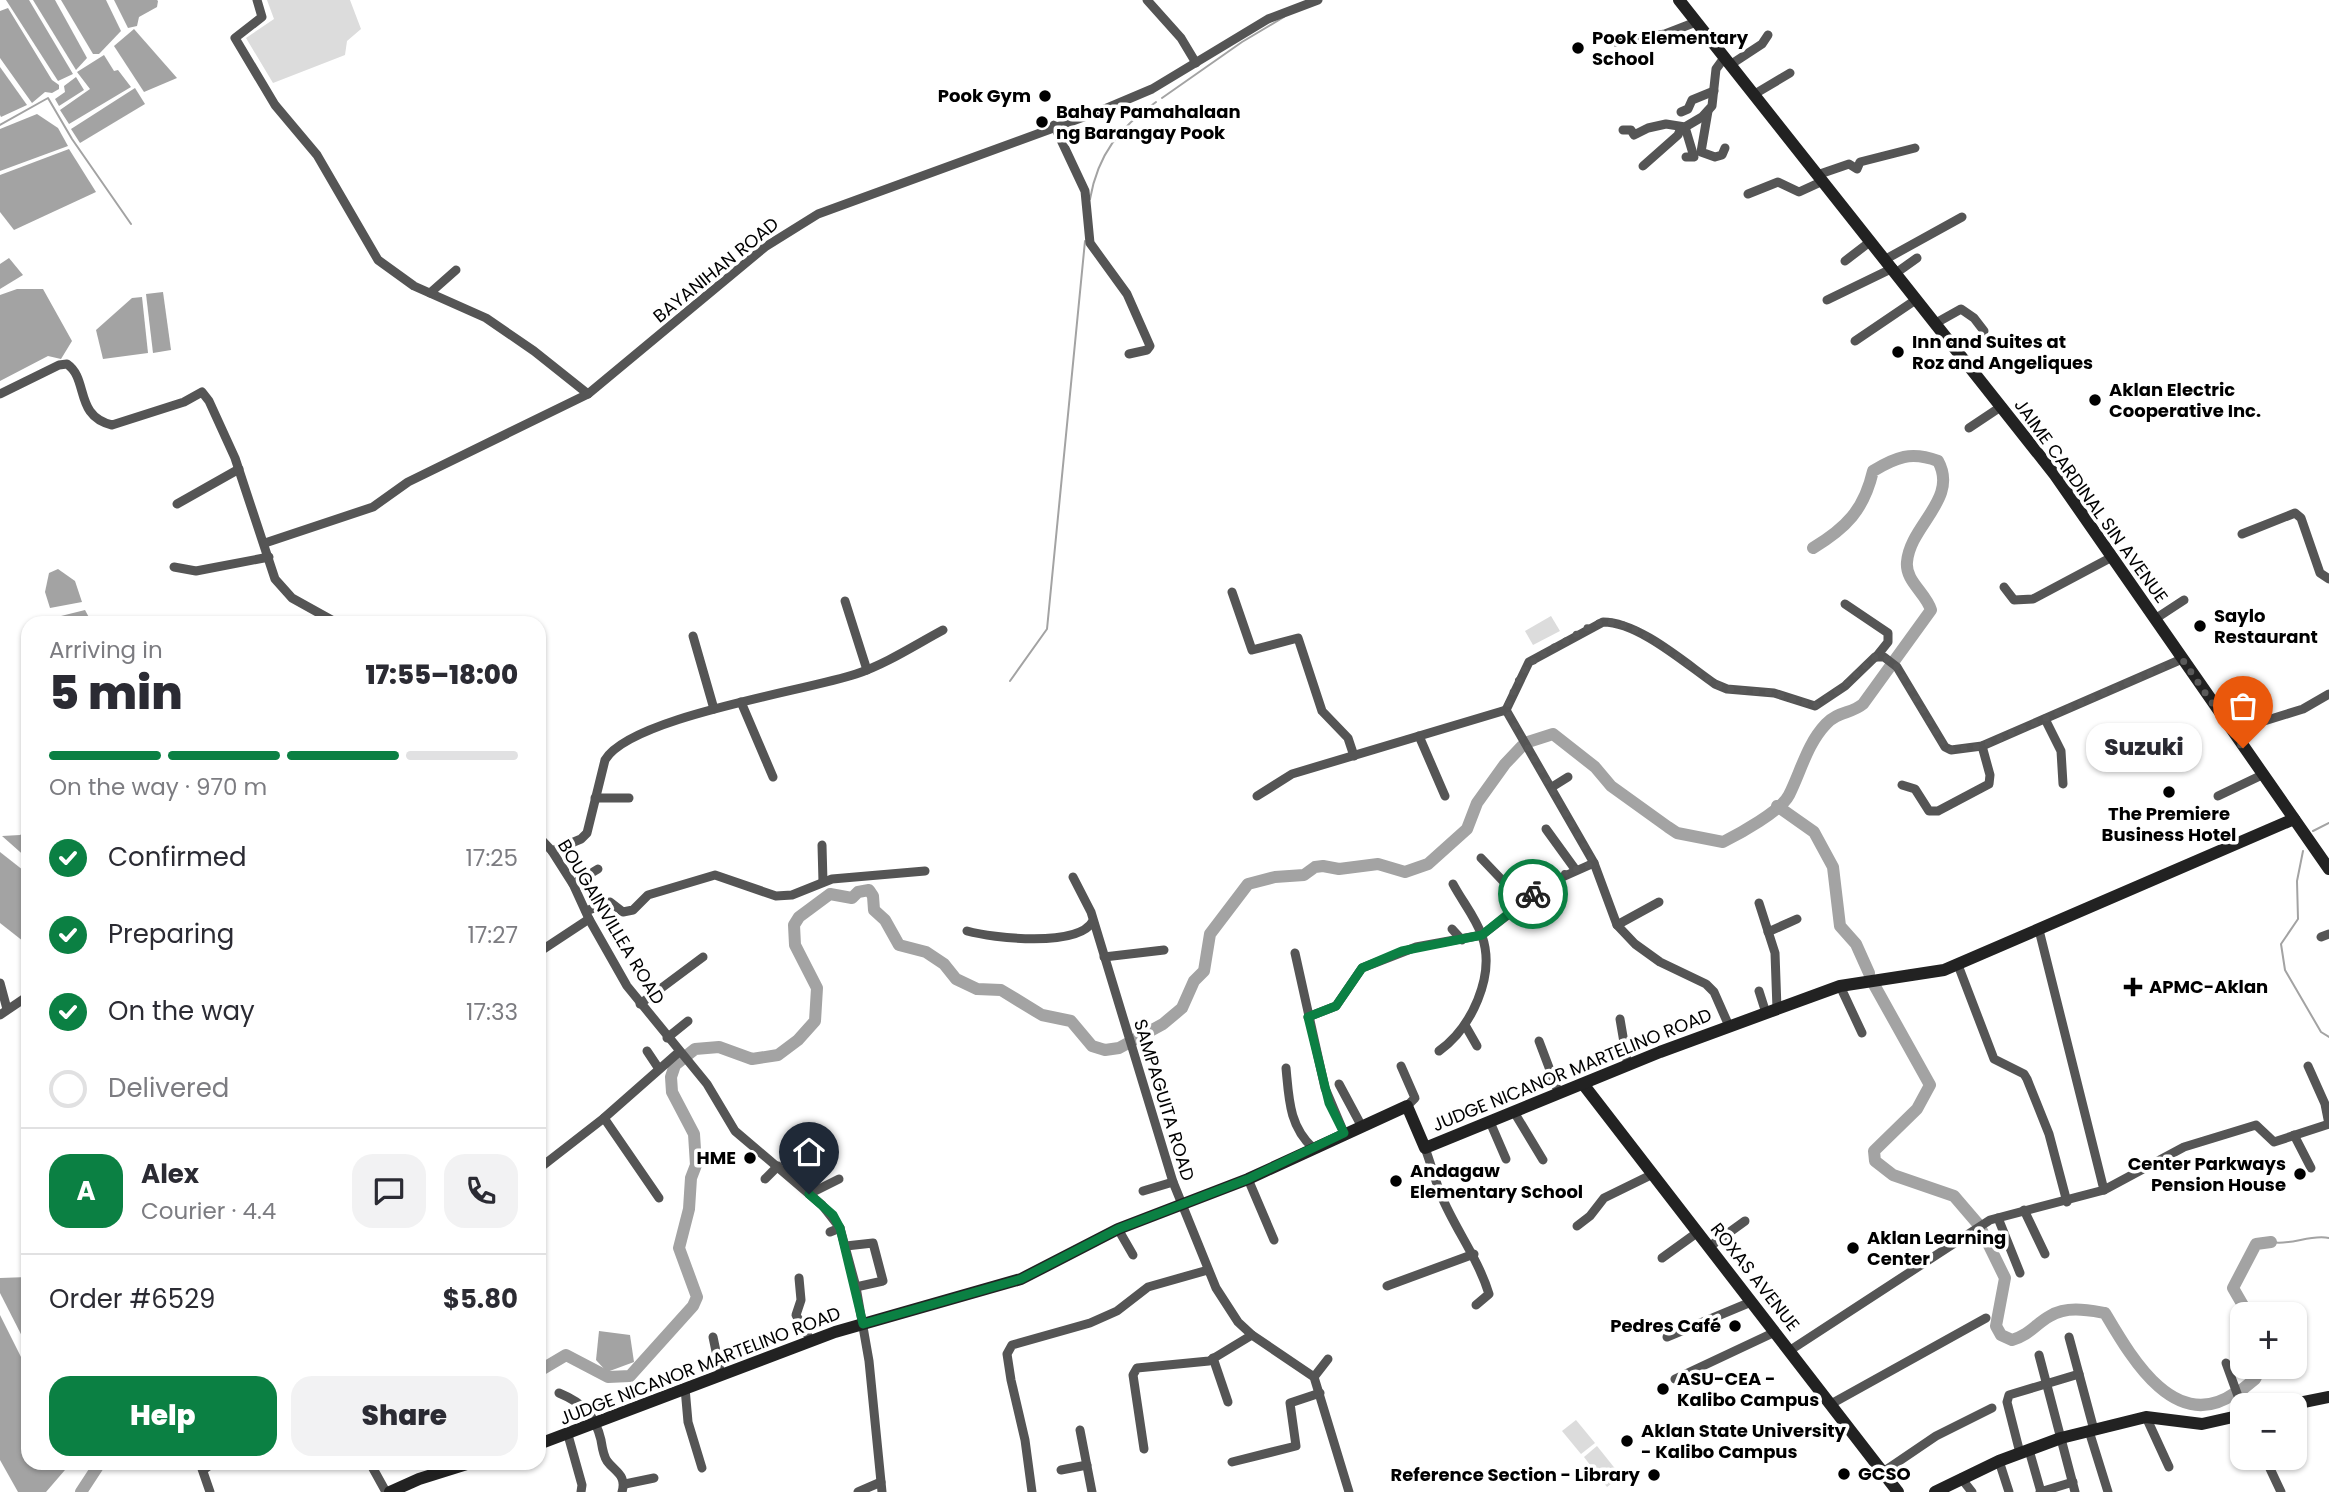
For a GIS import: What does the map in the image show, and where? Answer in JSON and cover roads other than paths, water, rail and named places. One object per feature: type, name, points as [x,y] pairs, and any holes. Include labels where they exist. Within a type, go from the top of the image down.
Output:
[{"type":"main road","name":"JAIME CARDINAL SIN AVENUE","points":[[1679,0],[2055,475],[2329,869]]},
{"type":"main road","name":"JUDGE NICANOR MARTELINO ROAD","points":[[546,1442],[811,1341],[1021,1279],[1118,1229],[1248,1179],[1407,1106],[1425,1148],[1729,1026],[1840,986],[1871,979],[1917,976],[1958,965],[2294,819]]},
{"type":"main road","name":"ROXAS AVENUE","points":[[1583,1084],[1883,1472],[1894,1491]]},
{"type":"main road","points":[[2307,1401],[2329,1397]]},
{"type":"main road","points":[[1936,1492],[1999,1461],[2061,1438],[2146,1417],[2202,1424],[2230,1418]]},
{"type":"main road","points":[[388,1492],[447,1470]]},
{"type":"street","points":[[257,0],[262,17],[234,37],[256,77],[317,155],[378,260],[388,270],[430,293],[486,318],[534,351],[588,394]]},
{"type":"street","points":[[1147,0],[1181,38],[1196,64]]},
{"type":"street","name":"BAYANIHAN ROAD","points":[[265,542],[373,507],[408,482],[588,394],[765,247],[818,214],[1153,89],[1268,19],[1318,0]]},
{"type":"street","points":[[1616,42],[1665,34],[1696,22]]},
{"type":"street","points":[[1725,148],[1723,155],[1716,157],[1701,152],[1716,69],[1762,44],[1768,34]]},
{"type":"street","points":[[1753,95],[1790,74]]},
{"type":"street","points":[[1681,112],[1688,109],[1692,100],[1714,91]]},
{"type":"street","points":[[1643,166],[1678,135],[1683,127],[1708,111]]},
{"type":"street","points":[[1623,130],[1631,130],[1634,135],[1665,124],[1683,127]]},
{"type":"street","points":[[1054,125],[1085,191],[1090,243],[1127,294],[1150,346],[1147,350],[1129,354]]},
{"type":"street","points":[[1683,127],[1695,157],[1686,158]]},
{"type":"street","points":[[1748,194],[1777,182],[1799,192],[1849,164],[1857,169],[1860,162],[1915,148]]},
{"type":"street","points":[[1892,267],[1962,217]]},
{"type":"street","points":[[1845,261],[1871,241]]},
{"type":"street","points":[[1827,300],[1892,267],[1917,258]]},
{"type":"street","points":[[430,293],[456,270]]},
{"type":"street","points":[[1855,341],[1917,299]]},
{"type":"street","points":[[1936,323],[1961,309],[1974,318],[1984,331]]},
{"type":"street","points":[[0,394],[66,364],[71,367],[87,408],[103,423],[112,425],[184,402],[202,392],[209,401],[239,469],[275,579],[292,598],[324,616]]},
{"type":"street","points":[[1969,428],[2002,406]]},
{"type":"street","points":[[177,504],[239,469]]},
{"type":"street","points":[[2242,534],[2295,513],[2301,518],[2320,573],[2329,579]]},
{"type":"street","points":[[2004,587],[2014,600],[2033,599],[2112,557]]},
{"type":"street","points":[[174,567],[196,571],[269,558]]},
{"type":"street","points":[[1232,592],[1252,650],[1298,638],[1322,711],[1348,738],[1354,756]]},
{"type":"street","points":[[2155,619],[2184,600]]},
{"type":"street","points":[[845,601],[867,670]]},
{"type":"street","points":[[1257,796],[1292,774],[1506,710],[1530,662],[1591,626],[1604,622],[1615,622],[1636,632],[1715,684],[1727,689],[1774,693],[1804,705],[1823,704],[1876,657],[1888,642],[1888,633],[1845,604]]},
{"type":"street","points":[[552,851],[581,839],[587,833],[595,798],[611,751],[629,739],[714,709],[867,670],[943,630]]},
{"type":"street","points":[[693,636],[714,709]]},
{"type":"street","points":[[1876,657],[1888,660],[1897,667],[1947,749],[1982,746],[2182,659]]},
{"type":"street","points":[[2232,731],[2303,709],[2329,694]]},
{"type":"street","points":[[741,702],[773,777]]},
{"type":"street","points":[[1506,710],[1594,863],[1617,925],[1635,944],[1660,962],[1706,984],[1714,992],[1729,1026]]},
{"type":"street","points":[[2045,719],[2062,751],[2063,784]]},
{"type":"street","points":[[1419,736],[1445,796]]},
{"type":"street","points":[[1902,785],[1915,789],[1929,811],[1938,811],[1989,784],[1990,775],[1982,746]]},
{"type":"street","points":[[2218,796],[2262,775]]},
{"type":"street","points":[[1552,787],[1568,777]]},
{"type":"street","points":[[595,798],[628,798]]},
{"type":"street","points":[[1546,829],[1575,869]]},
{"type":"street","name":"BOUGAINVILLEA ROAD","points":[[546,845],[573,884],[587,915],[640,1004],[707,1084],[734,1131],[833,1215],[840,1228],[863,1324],[881,1487]]},
{"type":"street","points":[[822,845],[823,882]]},
{"type":"street","points":[[1481,858],[1522,901]]},
{"type":"street","points":[[1308,1017],[1336,1006],[1362,968],[1409,949],[1482,935],[1522,901],[1575,869],[1594,863]]},
{"type":"street","points":[[573,884],[598,869]]},
{"type":"street","points":[[546,947],[587,915],[610,902],[622,912],[633,910],[648,895],[715,874],[776,896],[792,895],[823,882],[869,874],[925,872]]},
{"type":"street","name":"SAMPAGUITA ROAD","points":[[1073,877],[1093,921],[1181,1207],[1208,1270],[1225,1305],[1252,1335],[1314,1377]]},
{"type":"street","points":[[1440,1051],[1455,1040],[1465,1025],[1485,978],[1487,958],[1482,935],[1453,884]]},
{"type":"street","points":[[1617,925],[1659,902]]},
{"type":"street","points":[[1759,903],[1776,964],[1771,1011]]},
{"type":"street","points":[[1768,932],[1797,919]]},
{"type":"street","points":[[967,931],[1010,940],[1074,934],[1093,921]]},
{"type":"street","points":[[1452,929],[1462,940]]},
{"type":"street","points":[[2039,930],[2104,1190]]},
{"type":"street","points":[[1104,957],[1164,950]]},
{"type":"street","points":[[1295,953],[1329,1103],[1344,1133]]},
{"type":"street","points":[[640,1004],[702,957]]},
{"type":"street","points":[[1958,965],[1994,1059],[2024,1074],[2028,1079],[2049,1134],[2067,1202]]},
{"type":"street","points":[[0,983],[4,1012],[21,1001]]},
{"type":"street","points":[[1840,986],[1862,1033]]},
{"type":"street","points":[[1759,991],[1771,1011]]},
{"type":"street","points":[[1620,1019],[1628,1066]]},
{"type":"street","points":[[667,1038],[688,1021]]},
{"type":"street","points":[[1465,1025],[1477,1046]]},
{"type":"street","points":[[1539,1041],[1559,1094]]},
{"type":"street","points":[[647,1051],[659,1069]]},
{"type":"street","points":[[546,1164],[680,1053]]},
{"type":"street","points":[[1401,1066],[1415,1093],[1415,1098],[1407,1106]]},
{"type":"street","points":[[1790,1351],[1997,1218],[2067,1202],[2104,1190],[2184,1147],[2256,1125],[2272,1141],[2329,1124],[2325,1104],[2308,1066]]},
{"type":"street","points":[[1286,1069],[1294,1123],[1299,1133],[1313,1147]]},
{"type":"street","points":[[1339,1084],[1361,1125]]},
{"type":"street","points":[[1514,1112],[1543,1160]]},
{"type":"street","points":[[604,1118],[659,1198]]},
{"type":"street","points":[[1490,1122],[1507,1159]]},
{"type":"street","points":[[2294,1135],[2311,1168]]},
{"type":"street","points":[[1425,1148],[1442,1197],[1474,1254],[1489,1294],[1476,1305]]},
{"type":"street","points":[[765,1179],[778,1166]]},
{"type":"street","points":[[1577,1226],[1590,1216],[1604,1198],[1653,1174]]},
{"type":"street","points":[[809,1194],[839,1179]]},
{"type":"street","points":[[1248,1179],[1274,1240]]},
{"type":"street","points":[[1143,1191],[1173,1182]]},
{"type":"street","points":[[2024,1210],[2045,1254]]},
{"type":"street","points":[[1997,1218],[2020,1273]]},
{"type":"street","points":[[1709,1247],[1745,1221]]},
{"type":"street","points":[[830,1232],[840,1228]]},
{"type":"street","points":[[1118,1229],[1133,1255]]},
{"type":"street","points":[[1662,1258],[1698,1232]]},
{"type":"street","points":[[846,1245],[873,1243],[883,1275],[883,1281],[856,1287]]},
{"type":"street","points":[[1387,1286],[1474,1254]]},
{"type":"street","points":[[1032,1492],[1025,1440],[1007,1354],[1012,1345],[1090,1323],[1116,1311],[1148,1287],[1208,1270]]},
{"type":"street","points":[[799,1278],[801,1300],[796,1315],[811,1341]]},
{"type":"street","points":[[1667,1337],[1751,1301]]},
{"type":"street","points":[[1830,1404],[1986,1318]]},
{"type":"street","points":[[1675,1379],[1775,1332]]},
{"type":"street","points":[[1143,1448],[1133,1375],[1137,1368],[1195,1364],[1213,1358],[1252,1335]]},
{"type":"street","points":[[713,1337],[720,1375]]},
{"type":"street","points":[[2069,1337],[2108,1492]]},
{"type":"street","points":[[2039,1355],[2046,1384],[2074,1487],[2041,1492],[2007,1398],[2046,1384],[2079,1374]]},
{"type":"street","points":[[1213,1358],[1228,1402]]},
{"type":"street","points":[[1328,1359],[1314,1377],[1349,1492]]},
{"type":"street","points":[[2226,1363],[2237,1393]]},
{"type":"street","points":[[685,1388],[688,1422],[702,1468]]},
{"type":"street","points":[[559,1393],[579,1401],[597,1424],[605,1457],[621,1474],[623,1488],[654,1478]]},
{"type":"street","points":[[1232,1462],[1296,1446],[1290,1403],[1320,1393]]},
{"type":"street","points":[[1883,1472],[1936,1436],[1993,1408]]},
{"type":"street","points":[[2146,1417],[2169,1467]]},
{"type":"street","points":[[1080,1430],[1092,1492]]},
{"type":"street","points":[[568,1435],[582,1485],[580,1492]]},
{"type":"street","points":[[1999,1461],[2009,1492]]},
{"type":"street","points":[[1061,1470],[1087,1465]]},
{"type":"street","points":[[203,1470],[209,1492]]},
{"type":"street","points":[[374,1470],[388,1492]]},
{"type":"street","points":[[2271,1470],[2281,1492]]},
{"type":"street","points":[[1961,1478],[1972,1492]]},
{"type":"street","points":[[858,1492],[881,1487]]},
{"type":"waterway","points":[[1162,98],[1242,42],[1284,17]]},
{"type":"waterway","points":[[0,125],[48,98],[72,139],[131,224]]},
{"type":"waterway","points":[[1090,199],[1098,169],[1112,143],[1131,122],[1156,102]]},
{"type":"waterway","points":[[1010,681],[1047,629],[1085,241]]},
{"type":"waterway","points":[[1528,742],[1553,734],[1595,767],[1611,786],[1677,833],[1723,842],[1759,821],[1785,801],[1819,732],[1835,717],[1863,704],[1931,610],[1912,581],[1907,562],[1916,536],[1938,500],[1942,488],[1943,475],[1938,461],[1920,456],[1904,457],[1873,471],[1864,497],[1852,517],[1813,548]]},
{"type":"waterway","points":[[546,1367],[566,1355],[608,1377],[630,1376],[693,1306],[697,1297],[679,1248],[689,1209],[691,1178],[696,1165],[694,1134],[672,1092],[671,1077],[675,1065],[695,1049],[719,1047],[752,1059],[778,1055],[798,1040],[815,1021],[817,988],[795,945],[794,925],[799,917],[830,894],[852,898],[858,892],[869,890],[873,896],[874,910],[885,920],[899,945],[926,952],[944,964],[956,979],[977,989],[1001,990],[1042,1015],[1071,1021],[1092,1046],[1105,1050],[1119,1048],[1163,1024],[1182,1008],[1194,981],[1204,971],[1210,934],[1248,884],[1275,877],[1304,875],[1315,867],[1323,866],[1339,869],[1378,864],[1405,872],[1428,864],[1467,829],[1477,803],[1505,764],[1522,746]]},
{"type":"waterway","points":[[1777,806],[1814,832],[1833,867],[1840,926],[1856,944],[1869,973]]},
{"type":"waterway","points":[[2313,831],[2329,823]]},
{"type":"waterway","points":[[2303,851],[2297,881],[2298,919],[2281,944],[2285,970],[2321,1032],[2329,1037]]},
{"type":"waterway","points":[[1872,981],[1930,1085],[1917,1109],[1874,1151],[1875,1161],[1893,1175],[1954,1196],[1978,1224]]},
{"type":"waterway","points":[[1981,1229],[2005,1278],[1996,1326],[2001,1335],[2012,1340],[2018,1338],[2050,1316],[2063,1311],[2105,1313],[2142,1369],[2174,1398],[2193,1404],[2213,1403],[2230,1395]]},
{"type":"waterway","points":[[2271,1242],[2329,1238]]},
{"type":"waterway","points":[[2241,1302],[2233,1288],[2256,1244],[2271,1242]]},
{"type":"waterway","points":[[2239,1392],[2255,1379]]},
{"type":"waterway","points":[[81,1492],[95,1470]]},
{"type":"place","name":"Pook Elementary School","points":[[1578,48]]},
{"type":"place","name":"Pook Gym","points":[[1045,96]]},
{"type":"place","name":"Bahay Pamahalaan ng Barangay Pook","points":[[1042,122]]},
{"type":"place","name":"Inn and Suites at Roz and Angeliques","points":[[1898,352]]},
{"type":"place","name":"Aklan Electric Cooperative Inc.","points":[[2095,400]]},
{"type":"place","name":"Saylo Restaurant","points":[[2200,626]]},
{"type":"place","name":"Suzuki","points":[[2243,748]]},
{"type":"place","name":"The Premiere Business Hotel","points":[[2169,792]]},
{"type":"place","name":"APMC-Aklan","points":[[2133,987]]},
{"type":"place","name":"HME","points":[[750,1158]]},
{"type":"place","name":"Center Parkways Pension House","points":[[2300,1174]]},
{"type":"place","name":"Andagaw Elementary School","points":[[1396,1181]]},
{"type":"place","name":"Aklan Learning Center","points":[[1853,1248]]},
{"type":"place","name":"Pedres Café","points":[[1735,1326]]},
{"type":"place","name":"ASU-CEA - Kalibo Campus","points":[[1663,1389]]},
{"type":"place","name":"Aklan State University - Kalibo Campus","points":[[1627,1441]]},
{"type":"place","name":"GCSO","points":[[1844,1474]]},
{"type":"place","name":"Reference Section - Library","points":[[1654,1475]]}]
